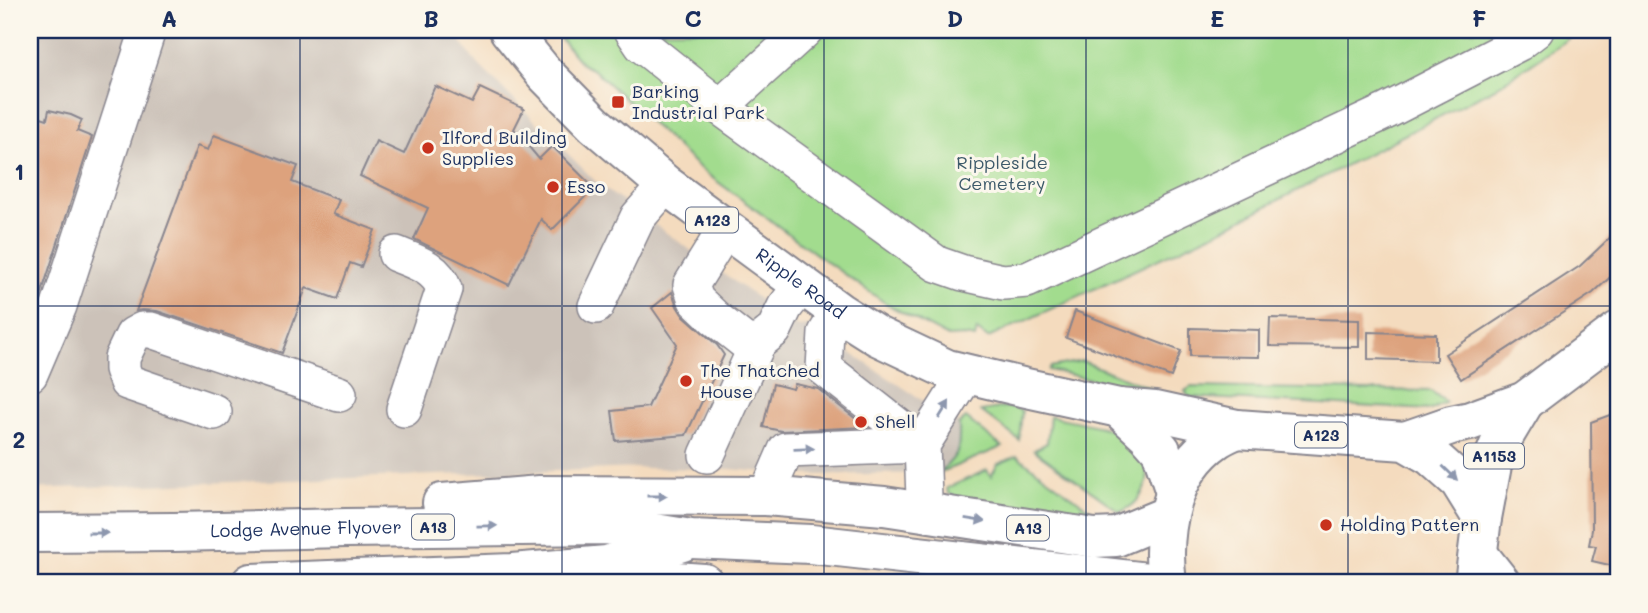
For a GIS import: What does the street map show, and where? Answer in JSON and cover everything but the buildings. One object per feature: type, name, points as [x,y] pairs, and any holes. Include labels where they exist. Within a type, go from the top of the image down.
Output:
[{"type":"main road","name":"Ripple Road","points":[[509,30],[545,74],[594,124],[666,185],[839,312],[877,336],[947,369],[1119,408],[1155,411],[1237,429],[1405,441],[1431,456],[1459,481],[1484,560]]},
{"type":"main road","name":"A1153","points":[[1405,441],[1525,401],[1618,331]]},
{"type":"main road","name":"A1153","points":[[1484,560],[1493,460],[1525,401]]},
{"type":"main road","points":[[1119,408],[1161,450],[1172,504],[1166,556],[1167,583]]},
{"type":"main road","points":[[1172,504],[1191,464],[1203,450],[1237,429]]},
{"type":"main road","name":"A13","points":[[30,533],[174,532],[271,507],[455,503],[540,495],[766,496],[884,506],[1094,538],[1116,537],[1139,529],[1172,504]]},
{"type":"main road","name":"Lodge Avenue Flyover","points":[[174,532],[606,525],[691,539],[811,544],[1157,583]]},
{"type":"main road","name":"Lodge Avenue Flyover","points":[[412,576],[512,573],[607,565],[691,539]]},
{"type":"main road","name":"A13","points":[[251,583],[412,576],[558,582],[660,580],[704,583]]},
{"type":"street","points":[[30,374],[60,306],[148,30]]},
{"type":"street","points":[[632,30],[642,45],[720,107],[937,264],[1003,282],[1027,280],[1387,111],[1519,43],[1535,30]]},
{"type":"street","points":[[720,107],[805,30]]},
{"type":"street","points":[[596,306],[638,217],[666,185]]},
{"type":"street","points":[[725,230],[691,285],[696,300],[715,318],[744,341],[758,343]]},
{"type":"street","points":[[396,254],[428,267],[441,279],[444,289],[404,409]]},
{"type":"street","points":[[707,455],[758,343],[774,330],[785,307],[802,285]]},
{"type":"street","points":[[839,312],[826,333],[824,368],[922,445]]},
{"type":"street","points":[[214,412],[127,382],[122,369],[122,358],[134,335],[142,330],[151,330],[339,394]]},
{"type":"street","points":[[922,512],[922,445],[967,374]]},
{"type":"street","points":[[766,496],[786,450],[922,445]]},
{"type":"shaded area","points":[[30,30],[453,30],[473,59],[598,184],[798,327],[809,326],[959,424],[960,440],[956,457],[939,473],[801,475],[730,469],[641,468],[30,489]]},
{"type":"green space","name":"Rippleside Cemetery","points":[[553,30],[1581,30],[1495,88],[1219,231],[988,338],[977,330],[975,338],[948,337],[888,305],[827,262],[703,171],[594,70],[583,65]]},
{"type":"green space","points":[[1082,361],[1152,389],[1152,393],[1049,370],[1050,367]]},
{"type":"green space","points":[[1191,387],[1431,391],[1446,402],[1431,410],[1189,397],[1185,391]]},
{"type":"green space","points":[[1005,407],[1022,411],[1019,440],[981,411]]},
{"type":"green space","points":[[1050,416],[1103,428],[1129,439],[1143,458],[1147,473],[1143,491],[1134,504],[1120,512],[1034,450],[1047,443]]},
{"type":"green space","points":[[966,418],[1002,447],[939,473],[957,452],[959,424]]},
{"type":"green space","points":[[1017,456],[1099,516],[959,499],[948,493],[947,488],[987,470],[991,476],[998,464]]},
{"type":"place","name":"Barking Industrial Park","points":[[618,102]]},
{"type":"place","name":"Ilford Building Supplies","points":[[428,148]]},
{"type":"place","name":"Esso","points":[[553,187]]},
{"type":"place","name":"The Thatched House","points":[[686,381]]},
{"type":"place","name":"Shell","points":[[861,422]]},
{"type":"place","name":"Holding Pattern","points":[[1326,525]]}]
